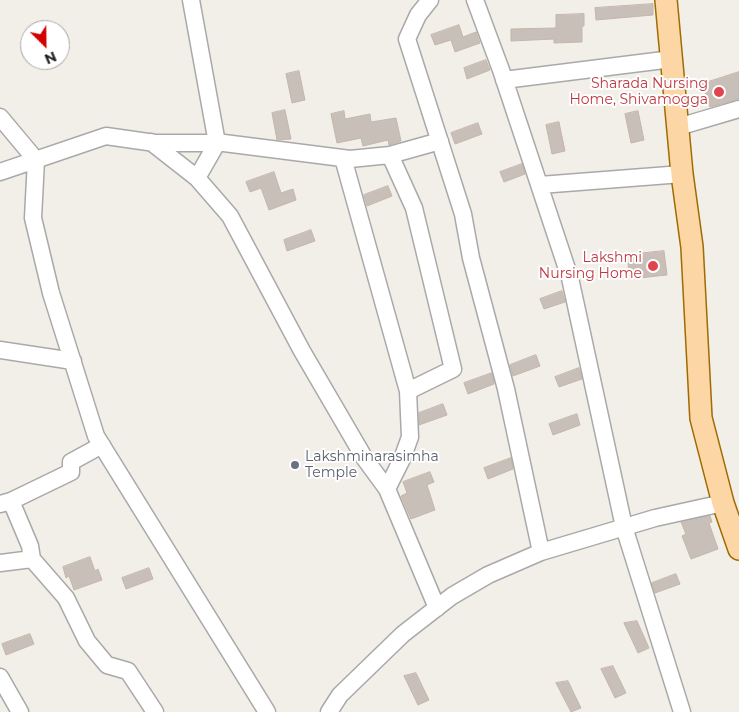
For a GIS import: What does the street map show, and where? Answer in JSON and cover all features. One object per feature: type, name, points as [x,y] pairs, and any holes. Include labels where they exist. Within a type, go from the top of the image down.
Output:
[{"type":"main road","points":[[666,0],[682,174],[692,247],[702,418],[723,503],[738,545]]},
{"type":"street","points":[[191,0],[217,143],[197,178]]},
{"type":"street","points":[[430,0],[418,15],[407,39],[464,214],[471,258],[506,389],[541,552]]},
{"type":"street","points":[[475,0],[540,185],[570,278],[624,527],[682,712]]},
{"type":"street","points":[[504,80],[672,59]]},
{"type":"street","points":[[678,127],[739,109]]},
{"type":"street","points":[[0,117],[36,160],[33,218],[51,292],[96,436],[267,712]]},
{"type":"street","points":[[0,172],[106,136],[151,142],[217,143],[350,159],[390,155],[440,141]]},
{"type":"street","points":[[151,142],[197,178],[230,216],[302,351],[365,459],[387,489],[437,608]]},
{"type":"street","points":[[390,155],[414,208],[453,369],[408,392]]},
{"type":"street","points":[[343,158],[408,392],[410,437],[402,459],[387,489]]},
{"type":"street","points":[[540,185],[682,174]]},
{"type":"street","points":[[0,350],[73,361]]},
{"type":"street","points":[[102,445],[71,462],[71,472],[5,503],[30,546],[32,559],[66,598],[87,641],[106,665],[128,671],[155,712]]},
{"type":"street","points":[[329,712],[340,695],[403,634],[452,596],[488,575],[541,552],[655,518],[723,503]]},
{"type":"street","points":[[0,563],[32,559]]},
{"type":"street","points":[[0,678],[20,712]]},
{"type":"building","points":[[653,4],[653,15],[596,20],[595,8]]},
{"type":"building","points":[[584,14],[582,42],[554,43],[554,39],[511,41],[511,29],[556,28],[556,15]]},
{"type":"building","points":[[459,25],[463,37],[476,32],[480,43],[455,52],[451,40],[435,45],[431,35]]},
{"type":"building","points":[[486,60],[490,70],[467,79],[464,68]]},
{"type":"building","points":[[299,71],[305,100],[292,103],[286,74]]},
{"type":"building","points":[[739,72],[739,99],[710,107],[702,84]]},
{"type":"building","points":[[285,110],[291,139],[277,140],[272,113]]},
{"type":"building","points":[[344,111],[345,119],[370,114],[371,122],[396,118],[401,141],[389,145],[388,140],[363,146],[361,138],[337,143],[331,114]]},
{"type":"building","points":[[638,111],[644,140],[631,143],[625,114]]},
{"type":"building","points":[[559,122],[565,151],[552,154],[546,125]]},
{"type":"building","points":[[478,123],[482,134],[455,144],[451,133]]},
{"type":"building","points":[[522,164],[525,174],[504,182],[500,172]]},
{"type":"building","points":[[274,172],[281,193],[293,189],[296,200],[269,210],[261,188],[250,192],[246,182]]},
{"type":"building","points":[[388,186],[392,196],[367,206],[364,195]]},
{"type":"building","points":[[311,230],[315,241],[287,251],[284,240]]},
{"type":"building","points":[[664,251],[667,275],[630,279],[627,255]]},
{"type":"building","points":[[562,291],[565,302],[544,309],[540,299]]},
{"type":"building","points":[[536,355],[540,366],[513,376],[510,365]]},
{"type":"building","points":[[579,368],[582,379],[559,387],[555,377]]},
{"type":"building","points":[[492,373],[494,384],[468,394],[464,383]]},
{"type":"building","points":[[443,404],[447,415],[419,425],[419,413]]},
{"type":"building","points":[[577,414],[580,425],[553,435],[549,424]]},
{"type":"building","points":[[511,458],[513,469],[488,479],[484,468]]},
{"type":"building","points":[[430,472],[434,482],[427,485],[435,510],[411,519],[401,496],[407,493],[403,482]]},
{"type":"building","points":[[710,516],[712,522],[709,523],[718,549],[691,559],[682,536],[686,534],[681,522]]},
{"type":"building","points":[[90,557],[95,571],[98,569],[102,580],[74,590],[69,576],[66,578],[63,567]]},
{"type":"building","points":[[149,568],[153,579],[126,589],[122,578]]},
{"type":"building","points":[[676,574],[680,584],[655,593],[652,583]]},
{"type":"building","points":[[637,621],[649,648],[638,653],[624,623]]},
{"type":"building","points":[[30,634],[34,644],[6,655],[2,644]]},
{"type":"building","points":[[613,666],[626,693],[615,698],[601,669]]},
{"type":"building","points":[[416,673],[429,700],[418,705],[404,676]]},
{"type":"building","points":[[568,681],[581,708],[571,712],[556,683]]},
{"type":"place","name":"Sharada Nursing Home, Shivamogga","points":[[719,92]]},
{"type":"place","name":"Lakshmi Nursing Home","points":[[653,266]]},
{"type":"place","name":"Lakshminarasimha Temple","points":[[295,465]]}]
